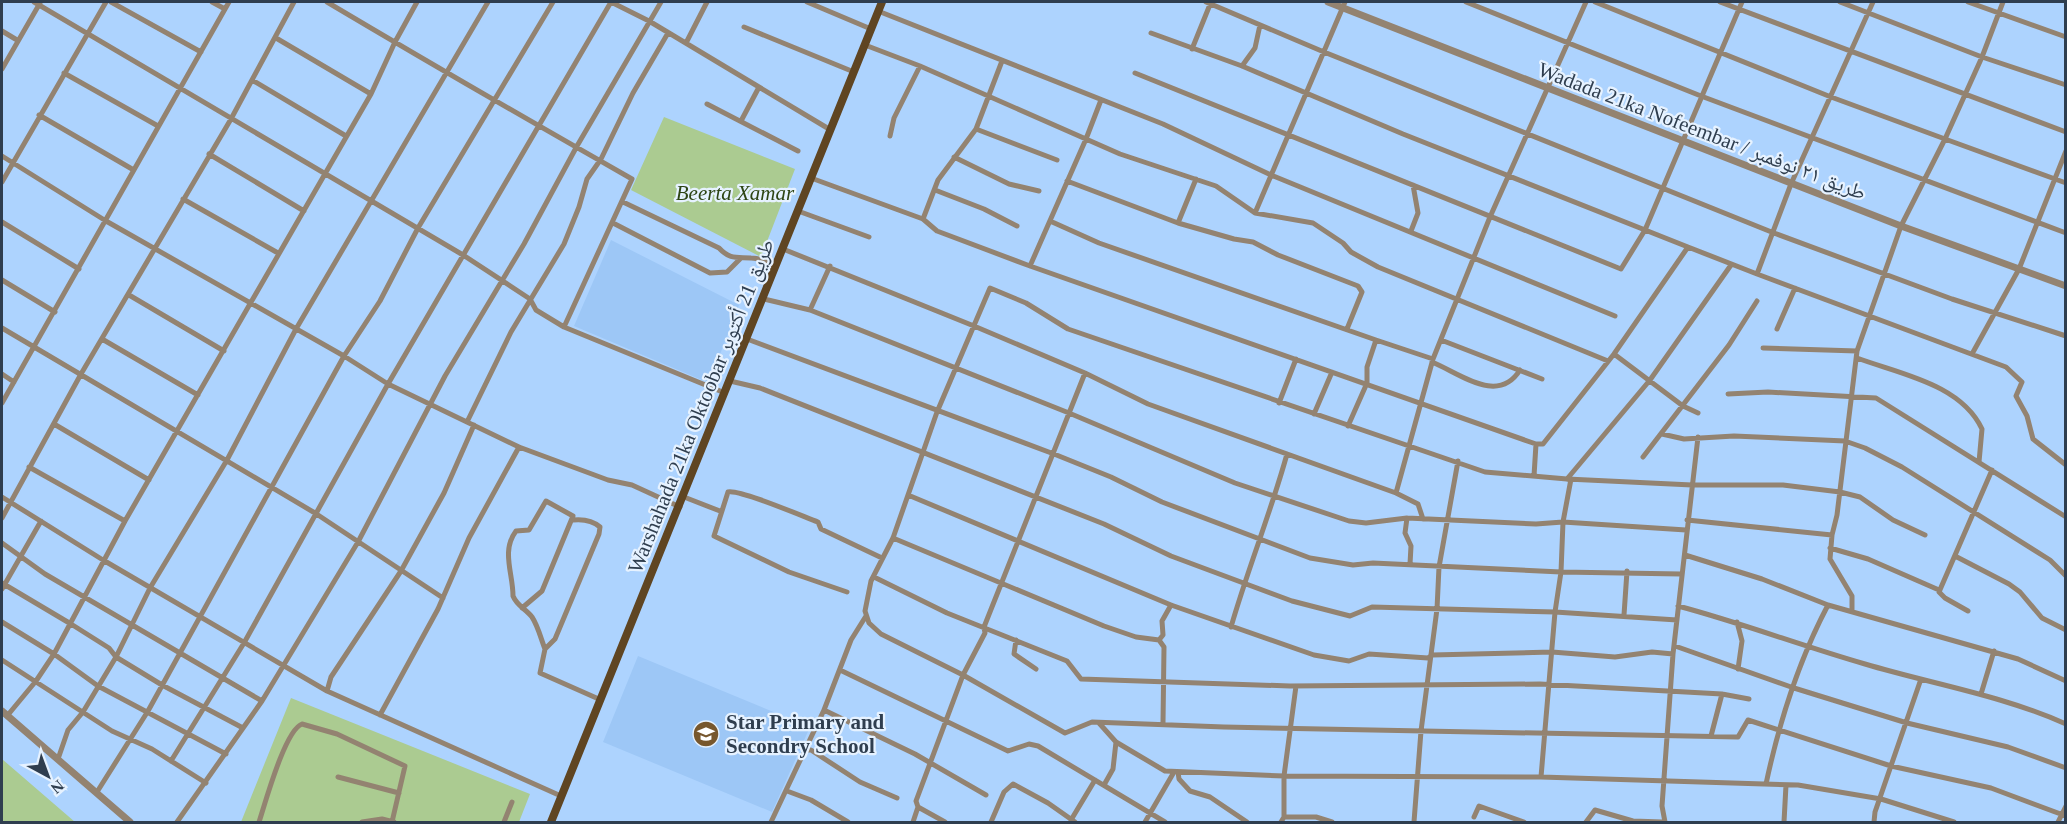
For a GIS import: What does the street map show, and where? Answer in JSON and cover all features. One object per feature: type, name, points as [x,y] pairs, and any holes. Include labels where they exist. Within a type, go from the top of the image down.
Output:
[{"type":"main road","name":"Warshahada 21ka Oktoobar طريق 21 أكتوبر","points":[[551,822],[882,2]]},
{"type":"street","points":[[2,69],[38,2],[369,202],[463,255],[530,299],[536,310],[564,327],[725,393]]},
{"type":"street","points":[[2,182],[106,2]]},
{"type":"street","points":[[111,2],[201,52]]},
{"type":"street","points":[[213,2],[225,9]]},
{"type":"street","points":[[2,403],[106,221],[132,169],[229,2]]},
{"type":"street","points":[[2,518],[81,374],[129,295],[208,154],[231,119],[294,2]]},
{"type":"street","points":[[327,2],[447,74],[601,159],[632,179],[564,327]]},
{"type":"street","points":[[130,822],[4,714],[36,681],[54,654],[125,521],[371,94],[417,2]]},
{"type":"street","points":[[58,759],[68,730],[83,712],[116,657],[150,588],[226,460],[296,329],[488,2]]},
{"type":"street","points":[[97,792],[148,711],[344,356],[380,301],[418,228],[553,2]]},
{"type":"street","points":[[171,761],[220,678],[244,643],[388,384],[611,2],[649,21],[758,89],[829,129]]},
{"type":"street","points":[[177,822],[262,701],[358,542],[430,406],[661,2]]},
{"type":"street","points":[[686,43],[707,2]]},
{"type":"street","points":[[807,2],[871,29]]},
{"type":"street","points":[[1192,49],[1209,2],[1260,26],[1774,233],[1884,274],[2066,336]]},
{"type":"street","name":"Wadada 21ka Nofeembar / طريق ٢١ نوفمبر","points":[[1328,2],[1344,4],[1547,88],[1791,184],[2066,286]]},
{"type":"street","points":[[1466,2],[1701,96],[2066,233]]},
{"type":"street","points":[[1396,493],[1432,360],[1508,175],[1586,2]]},
{"type":"street","points":[[1595,2],[1831,97],[2066,183]]},
{"type":"street","points":[[1720,2],[2066,132]]},
{"type":"street","points":[[1135,73],[1620,270],[1645,230],[1742,2]]},
{"type":"street","points":[[1840,2],[1982,57],[2066,85]]},
{"type":"street","points":[[1757,274],[1791,184],[1873,2]]},
{"type":"street","points":[[1968,2],[2066,37]]},
{"type":"street","points":[[1852,610],[1852,596],[1833,567],[1830,548],[1840,492],[1857,354],[1901,226],[1945,139],[1982,57],[2003,2]]},
{"type":"street","points":[[1255,213],[1304,93],[1344,4]]},
{"type":"street","points":[[878,11],[1170,127],[1271,175],[1615,316]]},
{"type":"street","points":[[1242,66],[1255,48],[1260,26]]},
{"type":"street","points":[[744,27],[854,72]]},
{"type":"street","points":[[2,31],[17,40]]},
{"type":"street","points":[[467,422],[530,299],[564,244],[587,179],[601,159],[633,93],[668,33]]},
{"type":"street","points":[[1151,33],[1242,66],[1731,265],[1997,362],[2016,374],[2022,382],[2016,396],[2027,416],[2033,439],[2066,465]]},
{"type":"street","points":[[276,38],[371,94]]},
{"type":"street","points":[[865,45],[920,66],[1120,154],[1223,190],[1255,213],[1313,223],[1343,243],[1351,252],[1378,267],[1608,361]]},
{"type":"street","points":[[923,219],[938,180],[976,129],[987,95],[1002,61]]},
{"type":"street","points":[[890,136],[894,118],[920,66]]},
{"type":"street","points":[[64,73],[158,126]]},
{"type":"street","points":[[252,80],[346,136]]},
{"type":"street","points":[[741,121],[758,89]]},
{"type":"street","points":[[1030,266],[1101,100]]},
{"type":"street","points":[[707,104],[798,151]]},
{"type":"street","points":[[39,115],[132,169]]},
{"type":"street","points":[[976,129],[1057,160]]},
{"type":"street","points":[[1972,354],[2019,269],[2053,178],[2066,151]]},
{"type":"street","points":[[208,154],[304,211]]},
{"type":"street","points":[[2,156],[106,221],[430,406],[519,447],[608,480],[632,485],[680,507]]},
{"type":"street","points":[[954,157],[1009,184],[1039,191]]},
{"type":"street","points":[[811,178],[923,219],[937,231],[1030,266],[1536,444],[1547,440],[1614,354],[1688,247]]},
{"type":"street","points":[[1178,223],[1196,179]]},
{"type":"street","points":[[1067,181],[1178,223],[1253,242],[1278,255],[1360,287],[1362,292],[1347,329]]},
{"type":"street","points":[[1411,231],[1418,213],[1413,185]]},
{"type":"street","points":[[935,190],[984,208],[1017,226]]},
{"type":"street","points":[[183,199],[278,253]]},
{"type":"street","points":[[623,202],[719,248],[727,256],[740,260],[752,258],[777,265]]},
{"type":"street","points":[[798,211],[868,237]]},
{"type":"street","points":[[1050,221],[1099,243],[1432,360],[1486,386],[1504,387],[1514,380],[1520,370]]},
{"type":"street","points":[[2,222],[79,268]]},
{"type":"street","points":[[613,223],[710,273],[727,272],[740,260]]},
{"type":"street","points":[[783,249],[830,266],[1085,373],[1148,404],[1396,493],[1418,504],[1423,519]]},
{"type":"street","points":[[1541,777],[1555,612],[1561,572],[1563,522],[1569,479],[1650,380],[1731,265]]},
{"type":"street","points":[[810,310],[830,266]]},
{"type":"street","points":[[2,280],[55,312]]},
{"type":"street","points":[[1924,535],[1893,519],[1860,497],[1840,492],[1763,484],[1692,485],[1485,472],[1068,329],[1026,303],[990,288],[938,412],[893,538],[882,558],[865,604],[866,616],[881,634],[963,675],[1065,733],[1083,723],[1162,723],[1739,737],[1748,720],[1891,765],[1991,788],[2064,815]]},
{"type":"street","points":[[1777,328],[1795,288]]},
{"type":"street","points":[[129,295],[224,351]]},
{"type":"street","points":[[764,299],[810,310],[956,370],[1069,413],[1149,446],[1169,457],[1275,497],[1358,523],[1407,518],[1536,524],[1563,522],[1686,531]]},
{"type":"street","points":[[1644,457],[1757,301]]},
{"type":"street","points":[[2,328],[315,513],[443,598]]},
{"type":"street","points":[[102,339],[198,395]]},
{"type":"street","points":[[747,339],[1054,454],[1162,502],[1310,558],[1347,564],[1410,564],[1561,572],[1627,571],[1681,574]]},
{"type":"street","points":[[1348,426],[1367,383],[1367,367],[1376,340]]},
{"type":"street","points":[[1440,340],[1505,367],[1542,379]]},
{"type":"street","points":[[1763,348],[1857,354],[1962,400],[1982,429],[1979,462]]},
{"type":"street","points":[[1614,354],[1683,406],[1698,413]]},
{"type":"street","points":[[1280,403],[1296,359]]},
{"type":"street","points":[[1314,414],[1332,372]]},
{"type":"street","points":[[913,822],[918,807],[916,801],[963,675],[985,633],[984,627],[1085,373]]},
{"type":"street","points":[[2,374],[14,382]]},
{"type":"street","points":[[730,381],[760,388],[1035,499],[1104,524],[1172,556],[1292,601],[1350,616],[1372,607],[1555,612],[1677,620]]},
{"type":"street","points":[[1728,394],[1851,394],[1876,398],[2066,517]]},
{"type":"street","points":[[54,424],[149,480]]},
{"type":"street","points":[[327,691],[331,677],[401,571],[444,493],[474,425]]},
{"type":"street","points":[[1662,434],[1684,439],[1698,437],[1845,441],[1865,448],[1892,461],[2050,560],[2066,576]]},
{"type":"street","points":[[1586,822],[1595,810],[1633,821],[1663,822],[1662,806],[1666,781],[1673,654],[1698,437]]},
{"type":"street","points":[[1534,476],[1536,444]]},
{"type":"street","points":[[380,715],[443,598],[469,538],[519,447]]},
{"type":"street","points":[[1231,627],[1258,539],[1275,497],[1287,454]]},
{"type":"street","points":[[1414,822],[1421,731],[1437,609],[1439,567],[1458,461]]},
{"type":"street","points":[[29,467],[125,521]]},
{"type":"street","points":[[1968,611],[1940,595],[1940,590],[1970,526],[1972,513],[1992,470]]},
{"type":"street","points":[[847,592],[789,572],[714,536],[720,511],[728,492],[745,493],[764,503],[818,522],[821,529],[882,558]]},
{"type":"street","points":[[908,495],[1171,605],[1314,654],[1349,661],[1369,654],[1428,658],[1432,655],[1552,652],[1615,657],[1652,652],[1673,654]]},
{"type":"street","points":[[2,497],[200,618],[327,691],[561,796]]},
{"type":"street","points":[[684,497],[720,511]]},
{"type":"street","points":[[545,649],[531,616],[513,596],[512,577],[508,569],[508,546],[516,531],[529,530],[546,501],[573,516],[573,520]]},
{"type":"street","points":[[1407,518],[1405,533],[1410,543],[1410,564]]},
{"type":"street","points":[[573,520],[589,520],[596,523],[600,527],[599,534],[574,589],[555,639],[545,649],[540,673],[543,677],[601,700]]},
{"type":"street","points":[[522,608],[542,591],[566,530],[573,520]]},
{"type":"street","points":[[1687,520],[1832,535]]},
{"type":"street","points":[[41,521],[2,586],[71,624],[109,648],[116,657],[162,685],[243,728]]},
{"type":"street","points":[[893,538],[1118,631],[1136,637],[1159,640],[1164,647],[1165,682],[1162,723]]},
{"type":"street","points":[[2,543],[131,625],[262,701]]},
{"type":"street","points":[[1830,548],[1868,559],[1940,590]]},
{"type":"street","points":[[1685,555],[1762,579],[1828,605],[1994,651],[2041,668],[2066,681]]},
{"type":"street","points":[[1955,556],[2009,584],[2020,592],[2042,618],[2066,630]]},
{"type":"street","points":[[1624,615],[1627,571]]},
{"type":"street","points":[[874,577],[947,613],[1067,661],[1081,679],[1296,686],[1549,686],[1722,694],[1749,699]]},
{"type":"street","points":[[1159,640],[1163,635],[1162,621],[1171,605]]},
{"type":"street","points":[[1766,784],[1779,731],[1808,645],[1828,605]]},
{"type":"street","points":[[1678,606],[1737,622],[1859,663],[2019,705],[2066,724]]},
{"type":"street","points":[[771,822],[824,710],[851,640],[866,616]]},
{"type":"street","points":[[2,622],[54,654],[98,686],[226,754]]},
{"type":"street","points":[[1737,622],[1742,641],[1738,669]]},
{"type":"street","points":[[1016,640],[1014,654],[1036,669]]},
{"type":"street","points":[[1675,646],[1794,688],[1906,723],[2008,747],[2066,768]]},
{"type":"street","points":[[1981,694],[1994,651]]},
{"type":"street","points":[[2,660],[112,731],[171,761],[206,783]]},
{"type":"street","points":[[840,670],[1008,751],[1029,744],[1038,746],[1165,822]]},
{"type":"street","points":[[1874,822],[1921,679]]},
{"type":"street","points":[[1296,686],[1284,776],[1282,820],[1316,817],[1332,822]]},
{"type":"street","points":[[1711,736],[1722,694]]},
{"type":"street","points":[[824,710],[931,763],[986,795]]},
{"type":"street","points":[[1099,723],[1116,742],[1165,771],[1284,776],[1541,777],[1786,785],[1881,799],[1954,822]]},
{"type":"street","points":[[259,822],[279,763],[294,728],[302,724],[337,734],[404,764],[406,771],[393,822],[382,819],[362,822]]},
{"type":"street","points":[[1104,784],[1113,769],[1116,742]]},
{"type":"street","points":[[805,750],[811,750],[860,782],[897,798]]},
{"type":"street","points":[[1145,822],[1176,772]]},
{"type":"street","points":[[1176,772],[1190,791],[1210,797],[1248,822]]},
{"type":"street","points":[[338,777],[399,793]]},
{"type":"street","points":[[991,822],[1004,792],[1013,784],[1073,821],[1095,780]]},
{"type":"street","points":[[1784,822],[1786,785]]},
{"type":"street","points":[[787,791],[811,800],[848,822]]},
{"type":"street","points":[[504,822],[512,802]]},
{"type":"street","points":[[1473,817],[1479,806],[1524,822]]},
{"type":"street","points":[[2058,822],[2064,815],[2066,806]]},
{"type":"street","points":[[918,807],[945,822]]},
{"type":"shaded area","points":[[611,240],[739,305],[709,383],[574,326]]},
{"type":"shaded area","name":"Star Primary and Secondry School","points":[[638,656],[810,727],[772,812],[603,742]]},
{"type":"green space","name":"Beerta Xamar","points":[[664,117],[795,169],[761,257],[631,190]]},
{"type":"green space","points":[[291,698],[530,794],[519,822],[241,822]]},
{"type":"green space","points":[[2,759],[75,822],[2,822]]},
{"type":"place","name":"Star Primary and Secondry School","points":[[706,734]]}]
